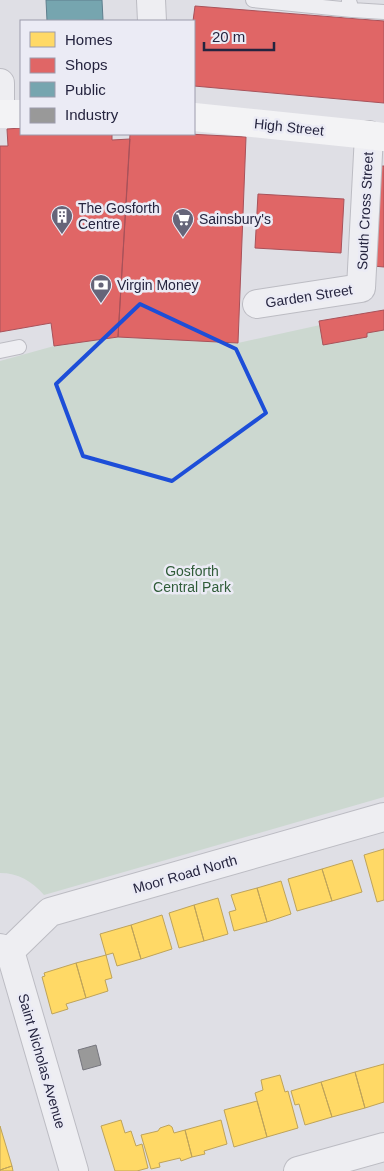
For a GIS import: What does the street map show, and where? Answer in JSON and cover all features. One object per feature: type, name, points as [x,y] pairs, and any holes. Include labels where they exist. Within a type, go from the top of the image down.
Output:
[{"type":"main road","points":[[0,114],[20,114]]},
{"type":"main road","name":"High Street","points":[[195,117],[376,136]]},
{"type":"street","points":[[151,0],[152,20]]},
{"type":"street","points":[[0,83],[0,106]]},
{"type":"street","name":"South Cross Street","points":[[361,288],[376,136]]},
{"type":"street","name":"Garden Street","points":[[257,304],[361,288]]},
{"type":"street","name":"Moor Road North","points":[[5,950],[50,912],[384,817]]},
{"type":"street","name":"Saint Nicholas Avenue","points":[[5,950],[74,1171]]},
{"type":"street","points":[[298,1171],[384,1147]]},
{"type":"lane","points":[[253,0],[351,5],[384,12]]},
{"type":"lane","points":[[0,351],[19,347]]},
{"type":"highlighted area","points":[[140,304],[236,349],[266,413],[172,481],[83,456],[56,384]]},
{"type":"green space","name":"Gosforth Central Park","points":[[384,311],[384,797],[44,895],[24,879],[13,874],[0,873],[0,361],[54,346],[118,337],[238,343]]},
{"type":"building: Homes","points":[[384,849],[384,900],[377,902],[364,855]]},
{"type":"building: Homes","points":[[352,860],[362,892],[332,901],[322,869]]},
{"type":"building: Homes","points":[[322,869],[332,901],[297,911],[288,879]]},
{"type":"building: Homes","points":[[281,881],[291,914],[267,922],[257,888]]},
{"type":"building: Homes","points":[[257,888],[267,922],[234,931],[229,912],[236,910],[231,895]]},
{"type":"building: Homes","points":[[218,898],[228,934],[204,941],[194,905]]},
{"type":"building: Homes","points":[[194,905],[204,941],[179,948],[169,913]]},
{"type":"building: Homes","points":[[162,915],[172,949],[141,959],[131,925]]},
{"type":"building: Homes","points":[[131,925],[141,959],[117,966],[113,953],[106,955],[100,934]]},
{"type":"building: Homes","points":[[106,955],[112,978],[105,980],[108,991],[86,998],[76,963]]},
{"type":"building: Homes","points":[[76,963],[86,998],[66,1004],[68,1009],[52,1014],[42,977],[45,976],[44,973]]},
{"type":"building: Homes","points":[[384,1064],[384,1102],[365,1108],[355,1072]]},
{"type":"building: Homes","points":[[355,1072],[365,1108],[332,1117],[321,1082]]},
{"type":"building: Homes","points":[[280,1075],[285,1092],[288,1091],[298,1128],[267,1137],[255,1093],[263,1090],[261,1080]]},
{"type":"building: Homes","points":[[321,1082],[332,1117],[305,1125],[299,1104],[295,1105],[291,1091]]},
{"type":"building: Homes","points":[[257,1101],[267,1137],[234,1147],[224,1110]]},
{"type":"building: Homes","points":[[121,1120],[125,1133],[131,1131],[136,1146],[142,1144],[148,1168],[137,1171],[115,1171],[101,1126]]},
{"type":"building: Homes","points":[[221,1120],[227,1144],[204,1151],[205,1154],[192,1157],[185,1130]]},
{"type":"building: Homes","points":[[169,1125],[174,1133],[185,1130],[192,1157],[181,1161],[180,1158],[159,1163],[160,1167],[151,1169],[141,1135],[158,1131],[160,1128]]},
{"type":"building: Homes","points":[[0,1126],[12,1166],[0,1170]]},
{"type":"building: Homes","points":[[12,1166],[13,1171],[0,1171],[0,1170]]},
{"type":"building: Shops","points":[[195,6],[384,21],[384,103],[195,86],[195,20],[193,20]]},
{"type":"building: Shops","name":"The Gosforth Centre","points":[[20,128],[20,135],[112,135],[112,140],[130,139],[118,337],[54,346],[51,323],[0,332],[0,146],[8,146],[7,129]]},
{"type":"building: Shops","name":"Sainsbury's","points":[[195,134],[246,137],[238,343],[118,337],[130,135]]},
{"type":"building: Shops","points":[[380,166],[384,166],[384,267],[373,266]]},
{"type":"building: Shops","points":[[258,194],[344,199],[341,253],[255,248]]},
{"type":"building: Shops","points":[[384,310],[384,330],[367,333],[367,337],[323,345],[319,321]]},
{"type":"building: Public","points":[[46,0],[102,0],[103,20],[47,20]]},
{"type":"building: Industry","points":[[96,1045],[101,1065],[83,1070],[78,1050]]},
{"type":"place","name":"The Gosforth Centre","points":[[62,235]]},
{"type":"place","name":"Sainsbury's","points":[[183,238]]},
{"type":"place","name":"Virgin Money","points":[[101,304]]}]
